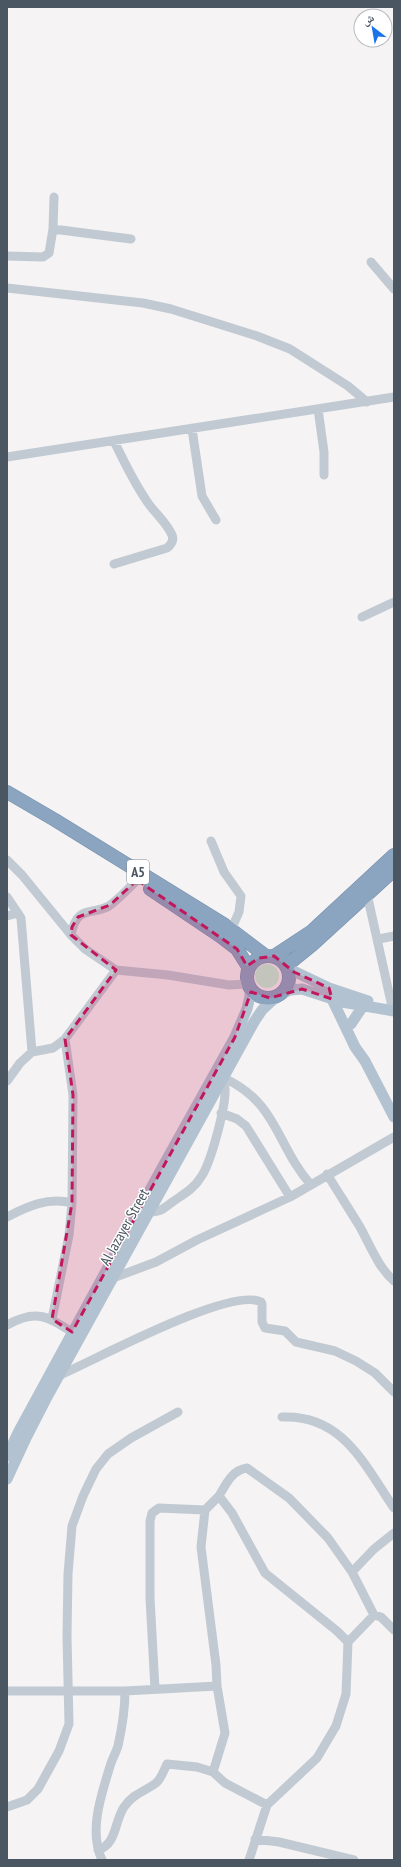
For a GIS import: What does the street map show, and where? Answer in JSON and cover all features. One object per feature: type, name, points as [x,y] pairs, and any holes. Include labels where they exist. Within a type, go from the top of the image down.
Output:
[{"type":"highway","name":"A5","points":[[7,792],[55,820],[232,930],[270,956],[283,962],[287,967]]},
{"type":"highway","name":"A5","points":[[7,802],[137,880],[220,936],[237,950],[249,968]]},
{"type":"highway","points":[[394,855],[312,931],[270,956],[253,962],[249,968],[247,976],[249,986],[255,994],[270,998],[279,995],[287,986],[289,977],[287,967],[312,946],[394,870]]},
{"type":"main road","points":[[287,967],[336,995],[363,1006],[393,1009]]},
{"type":"main road","name":"Al Jazayer Street","points":[[7,1456],[72,1332],[235,1038],[247,1009],[250,996],[249,986]]},
{"type":"main road","points":[[279,995],[290,990],[302,989],[360,999],[393,1009]]},
{"type":"main road","name":"Al Jazayer Street","points":[[7,1479],[26,1438],[60,1375],[149,1211],[258,1016],[279,995]]},
{"type":"main road","points":[[336,995],[365,1061],[394,1117]]},
{"type":"main road","points":[[336,995],[354,1047],[365,1061]]},
{"type":"main road","points":[[350,1024],[363,1006]]},
{"type":"street","points":[[7,256],[46,256],[50,250],[53,228],[54,197]]},
{"type":"street","points":[[53,228],[131,239]]},
{"type":"street","points":[[371,262],[394,289]]},
{"type":"street","points":[[7,288],[143,303],[171,309],[235,329],[286,346],[341,382],[367,402]]},
{"type":"street","points":[[7,458],[394,397]]},
{"type":"street","points":[[318,409],[323,446],[324,475]]},
{"type":"street","points":[[192,429],[202,496],[216,520]]},
{"type":"street","points":[[114,441],[129,471],[148,503],[169,530],[173,539],[172,544],[167,548],[114,564]]},
{"type":"street","points":[[362,616],[394,602]]},
{"type":"street","points":[[211,841],[224,872],[241,896],[239,912],[232,930]]},
{"type":"street","points":[[7,860],[22,875],[71,936],[85,949],[116,970],[168,975],[229,985],[249,986]]},
{"type":"street","points":[[71,936],[72,927],[78,917],[89,910],[104,908],[110,905],[137,880]]},
{"type":"street","points":[[367,894],[379,939],[393,1009]]},
{"type":"street","points":[[7,896],[21,918],[32,1052]]},
{"type":"street","points":[[7,916],[18,913]]},
{"type":"street","points":[[379,939],[394,936]]},
{"type":"street","points":[[7,1081],[20,1063],[32,1052],[52,1048],[65,1039],[116,970]]},
{"type":"street","points":[[52,1319],[69,1235],[72,1203],[73,1096],[65,1039]]},
{"type":"street","points":[[149,1211],[153,1212],[160,1210],[190,1190],[202,1177],[213,1147],[221,1113],[225,1090],[223,1079]]},
{"type":"street","points":[[223,1079],[242,1088],[259,1102],[273,1121],[294,1161],[311,1185]]},
{"type":"street","points":[[221,1113],[237,1119],[246,1126],[290,1197]]},
{"type":"street","points":[[113,1278],[156,1262],[197,1240],[290,1197],[394,1137]]},
{"type":"street","points":[[328,1174],[360,1228],[375,1257],[384,1271],[394,1281]]},
{"type":"street","points":[[7,1217],[32,1205],[52,1200],[72,1203]]},
{"type":"street","points":[[60,1375],[198,1312],[228,1304],[255,1300],[261,1302],[262,1304],[262,1322],[264,1327],[285,1332],[296,1342],[335,1351],[356,1361],[375,1373],[394,1392]]},
{"type":"street","points":[[7,1325],[32,1316],[47,1317],[72,1332]]},
{"type":"street","points":[[7,1807],[19,1804],[32,1797],[43,1782],[53,1763],[64,1741],[69,1724],[68,1574],[72,1526],[78,1508],[96,1469],[108,1454],[132,1438],[178,1412]]},
{"type":"street","points":[[282,1417],[294,1416],[311,1420],[330,1429],[346,1441],[357,1452],[394,1508]]},
{"type":"street","points":[[213,1772],[225,1733],[217,1686],[216,1665],[201,1548],[205,1510],[219,1496],[232,1475],[244,1468],[250,1469],[289,1498],[333,1544],[352,1572],[374,1615],[381,1617],[394,1630]]},
{"type":"street","points":[[219,1496],[230,1510],[265,1573],[337,1631],[348,1642]]},
{"type":"street","points":[[155,1689],[150,1598],[150,1521],[152,1513],[159,1508],[205,1510]]},
{"type":"street","points":[[352,1572],[374,1549],[394,1533]]},
{"type":"street","points":[[248,1860],[267,1805],[316,1758],[330,1738],[344,1703],[347,1685],[348,1642],[374,1615]]},
{"type":"street","points":[[7,1691],[125,1691],[217,1686]]},
{"type":"street","points":[[102,1860],[98,1850],[96,1823],[112,1762],[118,1747],[125,1707],[125,1691]]},
{"type":"street","points":[[98,1850],[106,1847],[110,1842],[121,1813],[130,1800],[156,1783],[167,1764],[197,1767],[213,1772],[225,1784],[267,1805]]},
{"type":"street","points":[[255,1839],[279,1842],[354,1860]]},
{"type":"highlighted area","points":[[137,880],[237,949],[247,966],[259,958],[274,956],[294,972],[329,988],[332,999],[302,989],[270,998],[251,992],[235,1037],[72,1332],[52,1319],[72,1203],[73,1095],[65,1039],[116,970],[71,935],[72,927],[78,917],[110,905]]},
{"type":"green space","points":[[267,964],[276,967],[279,976],[276,985],[267,988],[258,985],[255,976],[258,967]]}]
